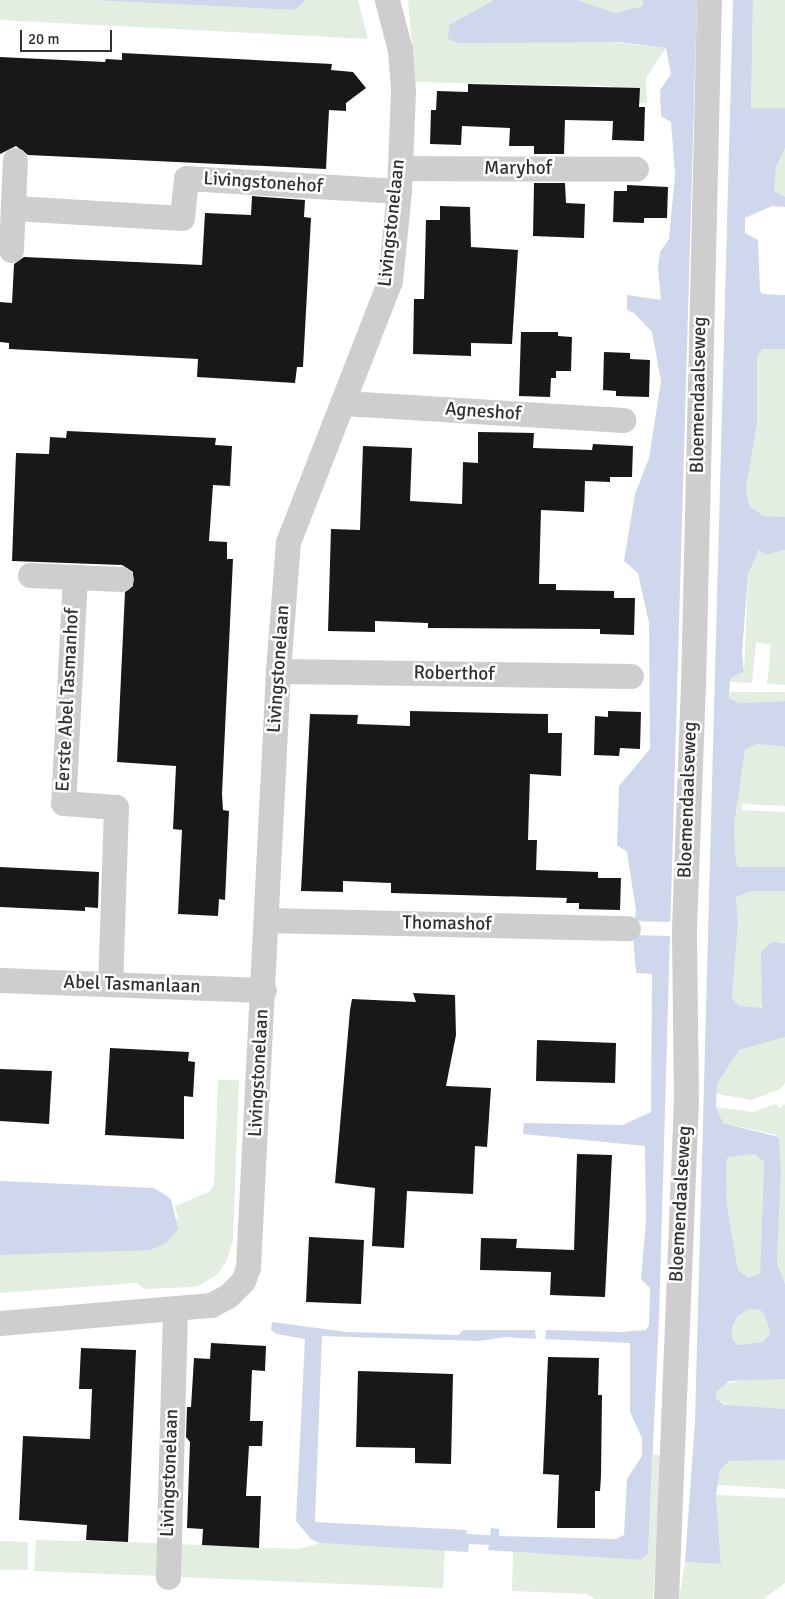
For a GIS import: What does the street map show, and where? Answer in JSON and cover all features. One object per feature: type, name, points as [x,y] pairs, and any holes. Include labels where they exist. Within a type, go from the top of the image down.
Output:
[{"type":"street","name":"Livingstonelaan","points":[[0,1323],[212,1305],[228,1296],[243,1281],[248,1267],[264,990],[278,671],[288,542],[344,403],[390,281],[399,180],[403,91],[400,50],[387,0]]},
{"type":"street","name":"Bloemendaalseweg","points":[[666,1599],[686,1099],[684,929],[693,687],[709,0]]},
{"type":"street","points":[[11,250],[15,160]]},
{"type":"street","name":"Maryhof","points":[[399,180],[636,169]]},
{"type":"street","name":"Livingstonehof","points":[[14,208],[182,218],[186,178],[399,180]]},
{"type":"street","name":"Agneshof","points":[[344,403],[623,420]]},
{"type":"street","points":[[30,575],[121,579]]},
{"type":"street","name":"Eerste Abel Tasmanhof","points":[[75,577],[63,803],[116,807],[110,984]]},
{"type":"street","name":"Roberthof","points":[[278,671],[631,676]]},
{"type":"street","name":"Thomashof","points":[[266,920],[628,928]]},
{"type":"street","name":"Abel Tasmanlaan","points":[[0,980],[264,990]]},
{"type":"street","name":"Livingstonelaan","points":[[168,1577],[175,1309]]},
{"type":"shaded area","points":[[0,0],[89,0],[295,10],[306,0],[358,0],[368,39],[0,20]]},
{"type":"shaded area","points":[[408,0],[494,0],[449,25],[666,48],[646,78],[647,103],[613,103],[612,86],[415,82]]},
{"type":"shaded area","points":[[578,0],[643,0],[644,6],[615,13]]},
{"type":"shaded area","points":[[753,0],[785,0],[785,108],[751,108]]},
{"type":"shaded area","points":[[785,148],[785,197],[774,191],[776,167]]},
{"type":"shaded area","points":[[761,349],[785,349],[785,517],[764,516],[753,509],[749,505],[746,488],[757,425],[757,357]]},
{"type":"shaded area","points":[[759,550],[765,555],[785,550],[785,685],[767,684],[771,645],[756,642],[752,683],[730,682],[730,678],[744,672],[748,574]]},
{"type":"shaded area","points":[[730,692],[785,692],[785,701],[740,703],[729,698]]},
{"type":"shaded area","points":[[755,744],[785,747],[785,806],[742,804],[742,810],[785,812],[785,867],[738,867],[736,863],[734,824],[739,774],[745,750]]},
{"type":"shaded area","points":[[752,891],[785,891],[785,943],[781,941],[763,1006],[757,1009],[739,1006],[732,998],[738,923],[736,897]]},
{"type":"shaded area","points":[[785,1037],[785,1083],[780,1089],[752,1100],[717,1094],[717,1084],[739,1050]]},
{"type":"shaded area","points":[[218,1080],[239,1080],[233,1240],[227,1260],[217,1275],[196,1287],[144,1289],[137,1283],[0,1293],[0,1255],[30,1253],[178,1218],[175,1206],[209,1192],[214,1184]]},
{"type":"shaded area","points":[[776,1104],[780,1108],[785,1104],[785,1284],[777,1263],[781,1171],[779,1137],[774,1134],[723,1123],[716,1107],[753,1112]]},
{"type":"shaded area","points":[[755,1154],[764,1162],[760,1273],[748,1278],[738,1271],[727,1206],[726,1160],[729,1157]]},
{"type":"shaded area","points":[[749,1309],[760,1310],[765,1315],[770,1334],[763,1342],[738,1345],[732,1339],[732,1327],[738,1316]]},
{"type":"shaded area","points":[[752,1379],[785,1379],[785,1409],[728,1406],[716,1398],[716,1392],[722,1384]]},
{"type":"shaded area","points":[[653,1454],[662,1456],[653,1599],[595,1599],[587,1594],[512,1591],[513,1551],[639,1560],[648,1554]]},
{"type":"shaded area","points":[[785,1460],[785,1489],[718,1485],[720,1470],[730,1461]]},
{"type":"shaded area","points":[[716,1495],[785,1498],[785,1583],[764,1599],[679,1599],[685,1562],[721,1564]]},
{"type":"shaded area","points":[[36,1540],[161,1543],[159,1576],[34,1571]]},
{"type":"shaded area","points":[[0,1541],[28,1542],[28,1570],[0,1570]]},
{"type":"shaded area","points":[[320,1543],[445,1549],[443,1588],[175,1577],[176,1544],[299,1549]]},
{"type":"water","points":[[89,0],[306,0],[295,10]]},
{"type":"water","points":[[494,0],[578,0],[615,13],[643,6],[643,0],[697,0],[659,1318],[648,1554],[640,1560],[488,1550],[489,1545],[469,1544],[468,1552],[320,1543],[311,1539],[296,1521],[305,1339],[277,1334],[271,1330],[272,1322],[347,1332],[459,1335],[463,1330],[535,1330],[536,1339],[506,1337],[479,1341],[322,1336],[315,1522],[466,1530],[467,1534],[490,1535],[491,1528],[499,1529],[499,1536],[616,1539],[624,1535],[627,1479],[642,1456],[642,1438],[630,1412],[630,1343],[545,1339],[546,1330],[621,1332],[646,1330],[649,1325],[650,1288],[641,1279],[646,1220],[645,1146],[523,1134],[524,1123],[623,1125],[651,1112],[652,974],[636,973],[633,938],[636,910],[627,852],[617,845],[619,786],[650,749],[649,623],[638,573],[624,561],[635,494],[649,458],[661,381],[652,332],[634,313],[627,310],[627,295],[661,300],[658,268],[660,252],[669,239],[675,174],[671,122],[661,116],[660,90],[671,74],[666,48],[618,42],[459,43],[448,39],[449,25]]},
{"type":"water","points":[[733,0],[753,0],[751,108],[785,108],[785,148],[776,167],[774,191],[785,197],[785,207],[772,206],[745,218],[745,233],[758,240],[760,291],[762,294],[785,295],[785,349],[762,349],[757,357],[757,425],[746,488],[749,505],[753,509],[764,516],[785,517],[785,550],[765,555],[759,550],[748,574],[742,653],[744,672],[730,678],[729,698],[740,703],[785,701],[785,747],[756,744],[745,750],[734,824],[736,863],[738,867],[785,867],[785,891],[752,891],[736,897],[738,923],[732,998],[739,1006],[762,1008],[761,952],[772,942],[785,943],[785,1037],[739,1050],[717,1084],[716,1107],[723,1123],[779,1137],[781,1171],[777,1263],[785,1284],[785,1379],[729,1381],[716,1392],[716,1398],[724,1405],[785,1409],[785,1460],[730,1461],[720,1470],[716,1495],[721,1564],[685,1562],[695,1421]],"holes":[[[755,1154],[764,1162],[760,1273],[748,1278],[738,1270],[727,1206],[726,1160],[729,1157]],[[749,1309],[760,1310],[765,1315],[770,1334],[763,1342],[738,1345],[732,1339],[732,1327],[738,1316]]]},
{"type":"water","points":[[0,1181],[154,1188],[171,1199],[178,1229],[167,1242],[151,1250],[0,1255]]},
{"type":"pier","points":[[632,921],[673,922],[672,936],[631,935]]},
{"type":"building","points":[[122,53],[332,64],[331,70],[353,72],[366,88],[346,103],[346,111],[329,110],[326,169],[28,155],[16,146],[0,154],[0,57],[105,62],[106,59],[122,60]]},
{"type":"building","points":[[468,84],[640,88],[639,107],[645,107],[644,141],[612,140],[613,121],[565,120],[564,154],[534,154],[534,146],[509,146],[510,128],[462,126],[461,145],[430,144],[431,110],[436,110],[437,91],[468,92]]},
{"type":"building","points":[[534,183],[565,183],[566,203],[585,204],[584,238],[533,236]]},
{"type":"building","points":[[627,185],[668,187],[667,218],[644,218],[644,223],[613,222],[614,191],[627,191]]},
{"type":"building","points":[[252,196],[305,200],[304,217],[311,218],[303,367],[297,367],[295,383],[197,377],[198,359],[9,349],[9,343],[0,342],[0,302],[12,303],[14,264],[24,257],[202,265],[205,213],[251,215]]},
{"type":"building","points":[[440,206],[470,207],[471,247],[518,250],[512,344],[471,343],[471,356],[413,354],[414,299],[424,299],[426,220],[440,220]]},
{"type":"building","points":[[521,332],[558,332],[558,336],[572,337],[571,371],[556,371],[556,378],[551,378],[550,397],[519,396]]},
{"type":"building","points":[[604,352],[630,353],[630,359],[650,360],[649,397],[616,396],[616,391],[603,390]]},
{"type":"building","points":[[67,431],[216,438],[215,445],[232,446],[230,486],[213,485],[209,541],[227,542],[227,559],[233,559],[222,794],[223,810],[229,811],[225,900],[219,899],[218,916],[178,914],[182,830],[173,829],[176,766],[117,762],[125,592],[133,586],[133,572],[122,565],[12,561],[16,453],[49,454],[50,437],[66,438]]},
{"type":"building","points":[[478,432],[534,433],[533,448],[592,450],[593,444],[633,446],[632,477],[610,477],[610,482],[585,481],[584,512],[541,510],[539,584],[556,584],[556,590],[614,591],[614,598],[635,598],[634,635],[600,634],[600,629],[428,628],[428,623],[375,621],[375,632],[328,631],[331,529],[360,530],[363,446],[412,448],[410,501],[462,504],[463,462],[478,463]]},
{"type":"building","points":[[410,711],[548,714],[548,733],[562,733],[561,776],[530,774],[528,840],[537,840],[536,870],[598,872],[598,878],[621,878],[620,910],[579,909],[579,903],[566,903],[567,898],[391,893],[391,883],[343,881],[343,892],[301,891],[310,714],[358,715],[357,724],[410,726]]},
{"type":"building","points":[[608,711],[641,712],[640,749],[620,748],[619,756],[594,755],[595,716],[608,717]]},
{"type":"building","points":[[0,867],[99,872],[98,908],[85,907],[85,911],[0,907]]},
{"type":"building","points":[[413,993],[455,995],[456,1035],[446,1086],[491,1088],[487,1147],[475,1146],[473,1194],[407,1191],[404,1248],[372,1246],[375,1188],[335,1183],[350,1010],[352,999],[416,1002]]},
{"type":"building","points":[[537,1040],[616,1043],[615,1083],[536,1081]]},
{"type":"building","points":[[110,1048],[189,1052],[188,1061],[195,1062],[193,1097],[184,1096],[184,1139],[105,1135]]},
{"type":"building","points":[[0,1069],[52,1071],[49,1124],[0,1121]]},
{"type":"building","points":[[577,1154],[612,1155],[605,1297],[550,1295],[551,1272],[480,1270],[481,1238],[517,1239],[516,1248],[574,1250]]},
{"type":"building","points":[[309,1237],[364,1240],[361,1304],[306,1302]]},
{"type":"building","points":[[211,1343],[266,1346],[265,1371],[252,1370],[250,1421],[263,1421],[262,1446],[249,1446],[246,1496],[261,1496],[259,1548],[202,1545],[203,1529],[187,1528],[190,1442],[186,1437],[187,1407],[191,1407],[194,1358],[210,1359]]},
{"type":"building","points":[[81,1348],[136,1350],[128,1542],[86,1540],[87,1525],[19,1520],[23,1436],[90,1439],[92,1389],[79,1389]]},
{"type":"building","points":[[548,1357],[599,1358],[598,1395],[602,1395],[601,1476],[600,1491],[595,1491],[595,1528],[557,1528],[559,1475],[543,1474]]},
{"type":"building","points":[[358,1371],[453,1374],[451,1464],[415,1463],[415,1448],[356,1447]]}]
